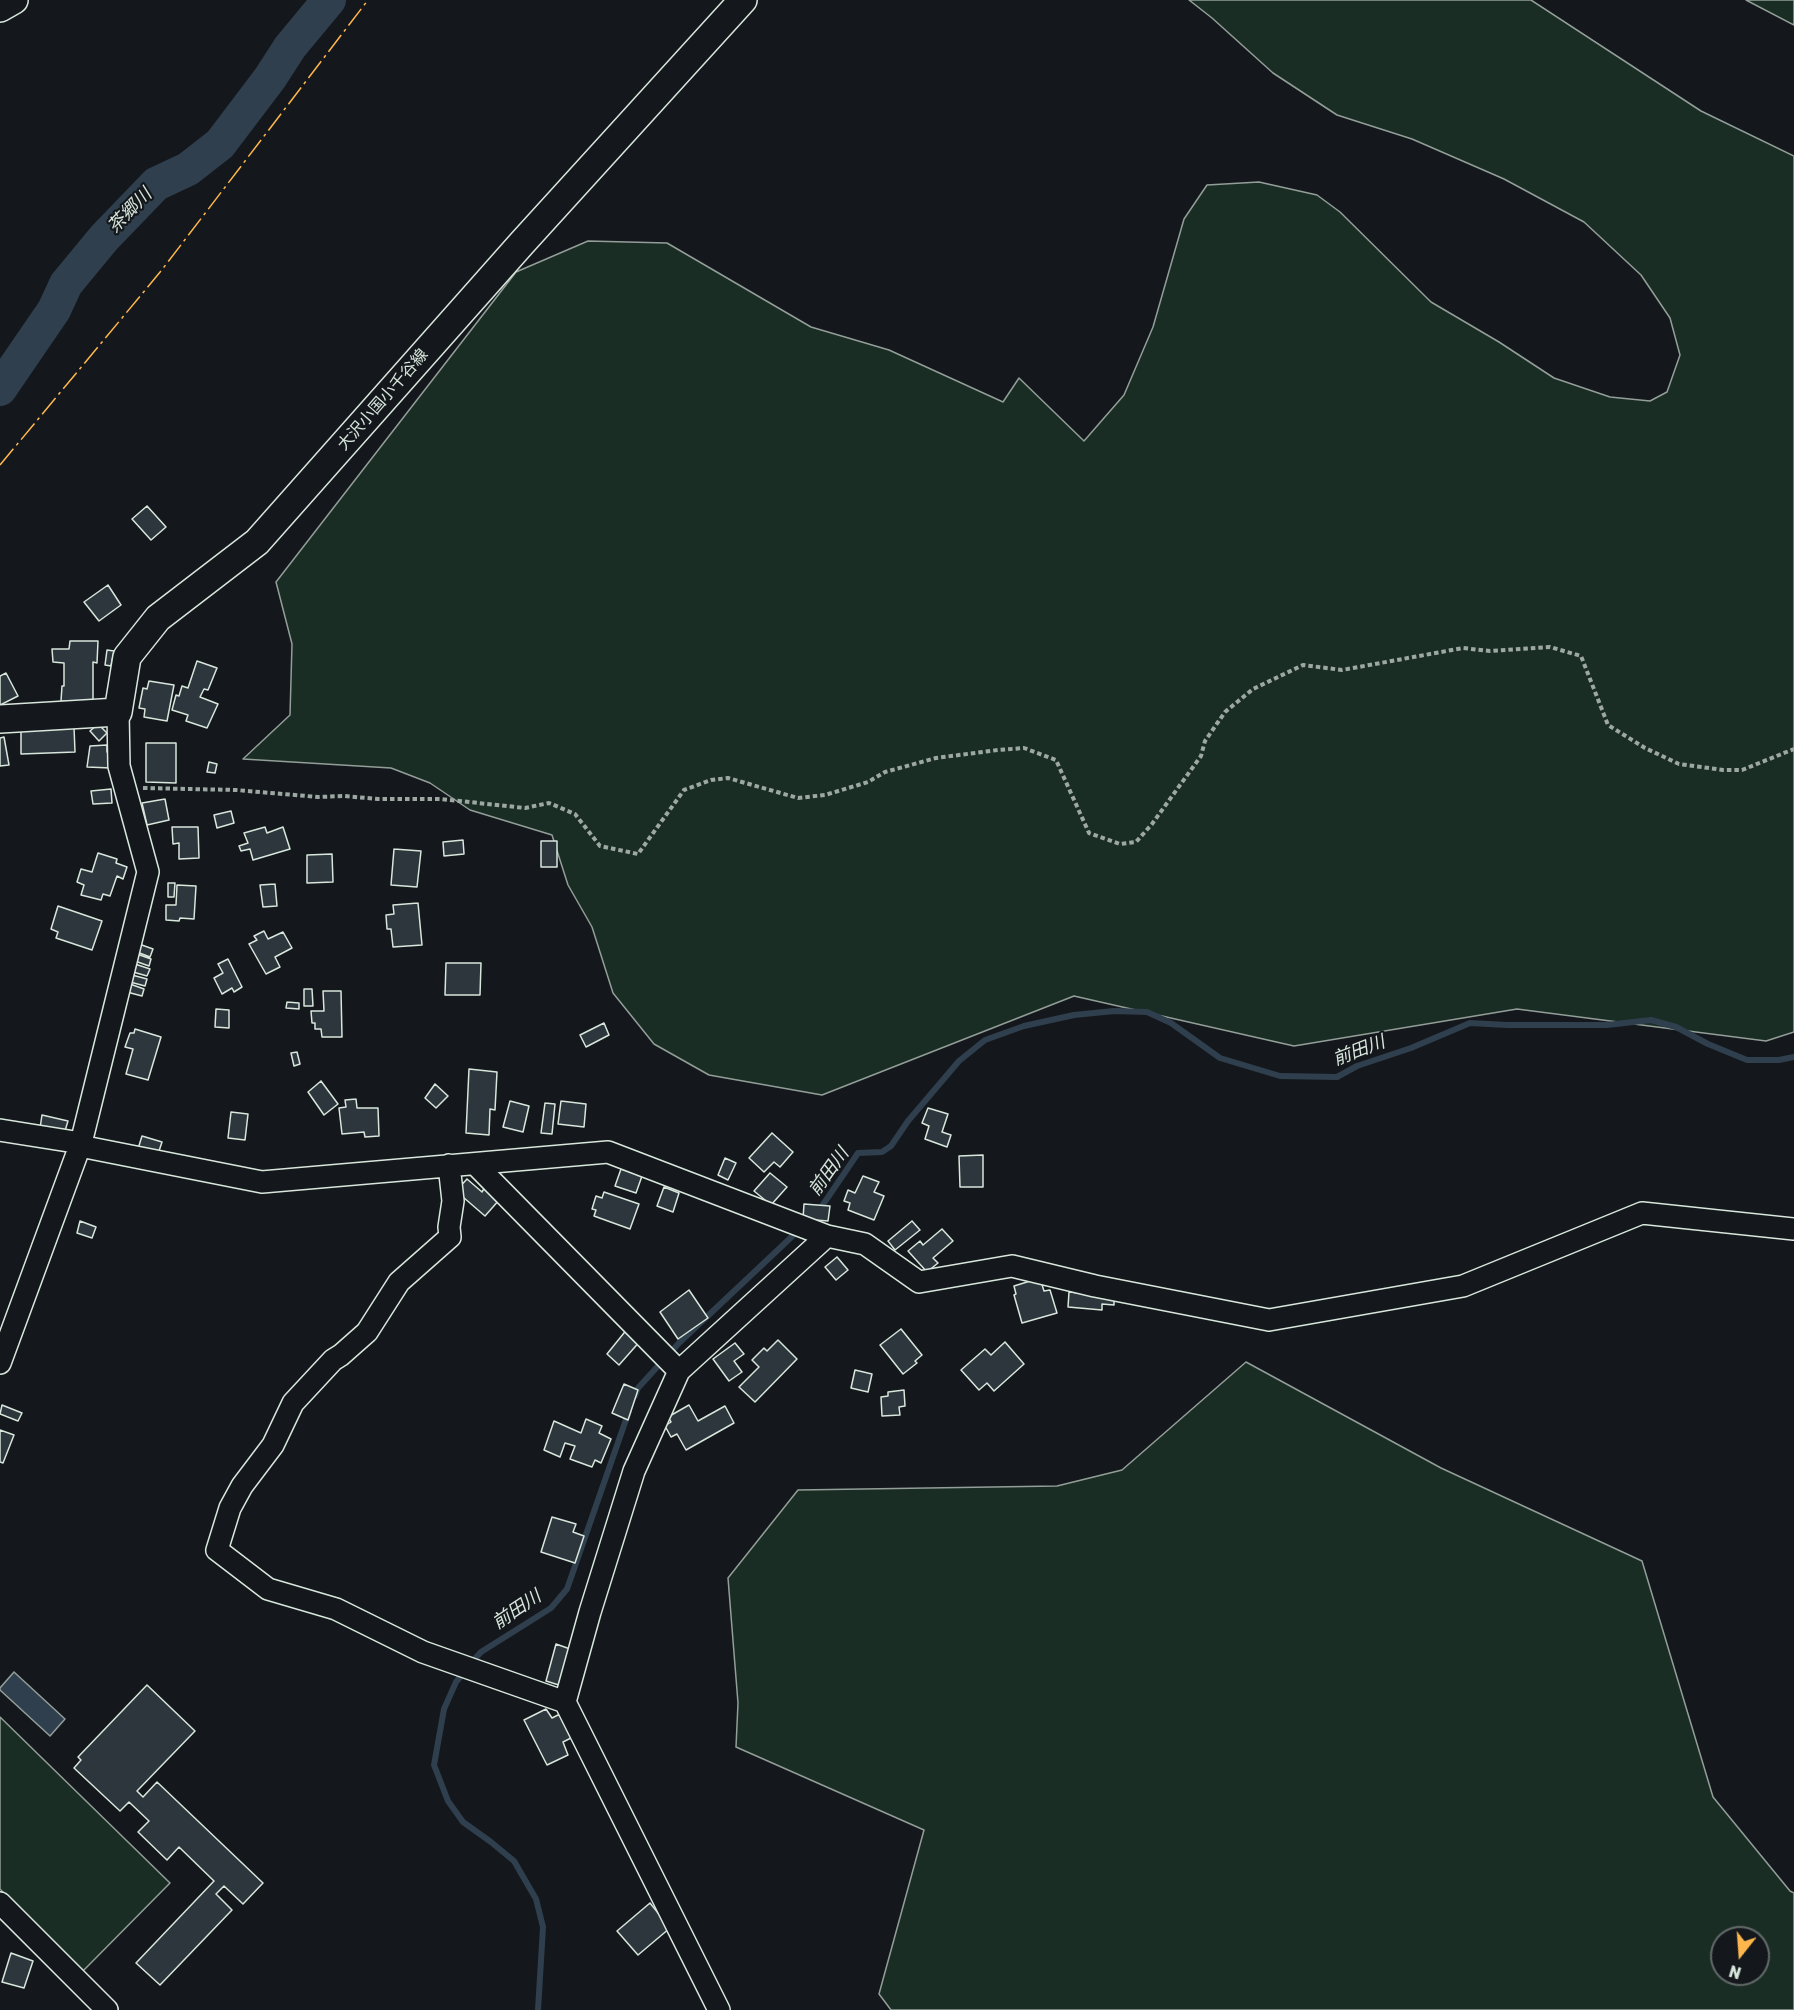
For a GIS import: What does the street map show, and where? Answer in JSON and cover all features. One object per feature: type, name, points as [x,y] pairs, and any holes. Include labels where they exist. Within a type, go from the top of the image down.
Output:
[{"type":"main road","points":[[0,8],[14,0]]},
{"type":"main road","name":"大沢小国小千谷線","points":[[118,712],[127,657],[158,618],[257,543],[522,243],[743,0]]},
{"type":"main road","points":[[0,718],[118,712]]},
{"type":"street","points":[[0,1364],[80,1144],[148,872],[119,766],[118,712]]},
{"type":"street","points":[[0,1130],[80,1144],[262,1182],[608,1152],[827,1236],[865,1244],[919,1282],[1012,1266],[1095,1286],[1269,1320],[1463,1286],[1642,1213],[1794,1228]]},
{"type":"street","points":[[475,1164],[679,1371]]},
{"type":"street","points":[[449,1165],[453,1201],[449,1227],[450,1237],[399,1282],[367,1332],[333,1360],[293,1403],[273,1445],[242,1486],[230,1508],[217,1550],[268,1590],[336,1609],[423,1652],[565,1702]]},
{"type":"street","points":[[719,2010],[565,1702],[590,1612],[634,1471],[679,1371],[827,1236]]},
{"type":"street","points":[[0,1903],[107,2010]]},
{"type":"path","points":[[124,787],[236,790],[318,797],[441,800],[525,808],[549,803],[575,814],[600,846],[638,854],[684,790],[711,780],[728,778],[798,798],[825,795],[868,782],[885,772],[936,758],[1024,748],[1056,760],[1089,833],[1120,844],[1136,842],[1152,824],[1201,756],[1205,741],[1225,712],[1253,689],[1303,665],[1342,670],[1463,648],[1490,651],[1550,647],[1581,656],[1608,725],[1645,748],[1679,764],[1723,770],[1742,770],[1794,749]]},
{"type":"green space","points":[[1189,0],[1531,0],[1701,111],[1794,156],[1794,1032],[1766,1041],[1517,1009],[1294,1046],[1074,996],[822,1095],[709,1075],[654,1044],[613,993],[592,927],[568,885],[552,835],[470,810],[430,783],[391,768],[243,759],[290,715],[292,644],[276,582],[516,272],[588,241],[667,243],[811,327],[889,350],[1003,402],[1019,378],[1084,441],[1124,395],[1153,327],[1184,219],[1207,185],[1259,182],[1317,195],[1340,212],[1431,302],[1554,378],[1610,397],[1650,401],[1667,392],[1680,355],[1670,318],[1641,275],[1584,222],[1504,179],[1412,139],[1337,115],[1273,73]]},
{"type":"green space","points":[[1746,0],[1794,0],[1794,25]]},
{"type":"green space","points":[[1246,1362],[1441,1468],[1642,1561],[1713,1797],[1794,1893],[1794,2010],[891,2010],[879,1994],[924,1830],[736,1747],[738,1703],[728,1578],[798,1490],[1057,1486],[1122,1470]]},
{"type":"green space","points":[[0,1717],[170,1883],[80,1974],[0,1889]]},
{"type":"water","points":[[14,1672],[65,1719],[50,1736],[0,1690]]},
{"type":"building","points":[[147,506],[166,527],[151,540],[132,519]]},
{"type":"building","points":[[108,585],[121,605],[99,621],[84,602]]},
{"type":"building","points":[[70,641],[98,641],[97,663],[93,662],[93,702],[61,701],[62,686],[64,686],[64,663],[53,662],[52,649],[69,649]]},
{"type":"building","points":[[107,650],[114,651],[111,666],[105,665]]},
{"type":"building","points":[[197,661],[217,668],[208,690],[204,689],[200,697],[218,704],[207,728],[186,721],[188,715],[172,710],[176,695],[179,696],[182,686],[188,688]]},
{"type":"building","points":[[6,673],[18,696],[0,705],[0,676]]},
{"type":"building","points":[[149,681],[174,685],[167,721],[144,717],[145,709],[139,708],[143,688],[147,689]]},
{"type":"building","points":[[98,724],[107,733],[99,741],[90,731]]},
{"type":"building","points":[[74,727],[75,752],[21,754],[21,729]]},
{"type":"building","points":[[4,737],[9,765],[0,766],[0,738]]},
{"type":"building","points":[[146,743],[176,743],[176,783],[146,782]]},
{"type":"building","points":[[107,745],[107,752],[113,753],[111,768],[87,767],[90,746]]},
{"type":"building","points":[[209,762],[217,764],[215,773],[207,772]]},
{"type":"building","points":[[111,789],[112,803],[93,804],[91,791]]},
{"type":"building","points":[[165,799],[169,820],[147,825],[142,803]]},
{"type":"building","points":[[231,811],[234,823],[217,828],[214,815]]},
{"type":"building","points":[[172,827],[198,827],[199,858],[179,859],[179,843],[173,844]]},
{"type":"building","points":[[265,827],[267,833],[283,827],[290,849],[253,860],[250,849],[241,851],[239,846],[248,843],[244,833]]},
{"type":"building","points":[[463,840],[464,854],[444,856],[443,842]]},
{"type":"building","points":[[541,841],[557,841],[557,867],[541,867]]},
{"type":"building","points":[[394,849],[421,851],[417,887],[391,885]]},
{"type":"building","points":[[98,853],[117,859],[116,863],[127,867],[123,879],[117,876],[110,896],[103,894],[101,900],[81,895],[84,885],[77,882],[81,869],[92,872]]},
{"type":"building","points":[[332,854],[333,882],[307,883],[307,855]]},
{"type":"building","points":[[168,883],[175,883],[174,897],[168,897]]},
{"type":"building","points":[[275,884],[277,906],[263,907],[260,885]]},
{"type":"building","points":[[177,885],[196,886],[194,919],[166,920],[166,905],[176,905]]},
{"type":"building","points":[[418,903],[422,945],[393,947],[391,929],[387,929],[386,915],[394,914],[393,905]]},
{"type":"building","points":[[58,906],[102,921],[92,950],[56,938],[58,932],[51,929]]},
{"type":"building","points":[[264,931],[268,939],[283,932],[292,948],[275,957],[280,967],[266,974],[249,944],[257,940],[254,936]]},
{"type":"building","points":[[139,944],[153,949],[150,957],[137,952]]},
{"type":"building","points":[[137,954],[151,959],[149,966],[135,961]]},
{"type":"building","points":[[228,959],[242,987],[234,992],[232,988],[222,994],[214,978],[223,973],[218,964]]},
{"type":"building","points":[[446,963],[481,963],[480,995],[445,995]]},
{"type":"building","points":[[135,964],[150,969],[147,976],[133,972]]},
{"type":"building","points":[[132,975],[147,979],[145,986],[130,982]]},
{"type":"building","points":[[130,984],[144,989],[142,996],[127,992]]},
{"type":"building","points":[[304,989],[312,989],[313,1006],[304,1006]]},
{"type":"building","points":[[323,991],[341,991],[342,1037],[322,1037],[321,1029],[315,1029],[315,1023],[312,1023],[311,1011],[324,1011]]},
{"type":"building","points":[[287,1002],[299,1003],[299,1009],[286,1008]]},
{"type":"building","points":[[216,1009],[229,1010],[229,1028],[215,1027]]},
{"type":"building","points":[[604,1023],[609,1035],[586,1047],[580,1035]]},
{"type":"building","points":[[135,1029],[161,1037],[148,1080],[126,1074],[133,1049],[125,1047],[130,1033],[134,1033]]},
{"type":"building","points":[[297,1052],[300,1064],[294,1066],[291,1053]]},
{"type":"building","points":[[469,1069],[497,1072],[495,1110],[490,1109],[489,1135],[466,1133]]},
{"type":"building","points":[[321,1081],[338,1104],[324,1115],[308,1092]]},
{"type":"building","points":[[435,1084],[448,1096],[436,1108],[425,1098]]},
{"type":"building","points":[[356,1099],[357,1108],[378,1108],[379,1136],[365,1137],[364,1132],[342,1134],[339,1108],[346,1107],[345,1100]]},
{"type":"building","points":[[510,1101],[529,1106],[523,1132],[503,1127]]},
{"type":"building","points":[[561,1101],[586,1104],[584,1127],[558,1124]]},
{"type":"building","points":[[545,1103],[555,1104],[552,1134],[541,1133]]},
{"type":"building","points":[[928,1108],[948,1114],[942,1132],[951,1135],[947,1147],[925,1139],[929,1126],[922,1123]]},
{"type":"building","points":[[231,1112],[248,1114],[245,1140],[228,1138]]},
{"type":"building","points":[[42,1115],[68,1121],[64,1134],[40,1128]]},
{"type":"building","points":[[772,1133],[793,1152],[780,1167],[774,1162],[764,1172],[749,1158]]},
{"type":"building","points":[[142,1136],[162,1142],[157,1157],[137,1152]]},
{"type":"building","points":[[983,1155],[983,1187],[960,1187],[959,1156]]},
{"type":"building","points":[[725,1158],[736,1163],[728,1180],[718,1175]]},
{"type":"building","points":[[621,1169],[642,1176],[636,1193],[615,1186]]},
{"type":"building","points":[[770,1173],[787,1187],[771,1205],[754,1191]]},
{"type":"building","points":[[863,1176],[879,1182],[874,1192],[884,1196],[874,1220],[848,1210],[850,1203],[844,1201],[848,1190],[855,1193]]},
{"type":"building","points":[[467,1179],[482,1192],[485,1187],[500,1199],[485,1216],[456,1191]]},
{"type":"building","points":[[664,1187],[679,1193],[673,1212],[657,1206]]},
{"type":"building","points":[[604,1192],[639,1204],[630,1229],[594,1216],[596,1210],[592,1209],[596,1196],[602,1198]]},
{"type":"building","points":[[804,1204],[830,1206],[828,1221],[803,1219]]},
{"type":"building","points":[[80,1221],[96,1227],[92,1238],[77,1233]]},
{"type":"building","points":[[912,1221],[920,1230],[895,1250],[888,1241]]},
{"type":"building","points":[[942,1229],[953,1241],[933,1258],[938,1263],[927,1272],[908,1251],[920,1241],[923,1245]]},
{"type":"building","points":[[837,1257],[848,1270],[836,1280],[825,1267]]},
{"type":"building","points":[[1040,1278],[1044,1291],[1050,1290],[1057,1313],[1022,1323],[1014,1295],[1016,1294],[1014,1286]]},
{"type":"building","points":[[689,1290],[708,1318],[678,1339],[660,1312]]},
{"type":"building","points":[[1069,1292],[1114,1296],[1114,1305],[1102,1304],[1102,1310],[1068,1307]]},
{"type":"building","points":[[628,1328],[642,1339],[619,1365],[607,1354]]},
{"type":"building","points":[[901,1329],[922,1355],[915,1361],[917,1363],[903,1374],[880,1345]]},
{"type":"building","points":[[778,1340],[797,1359],[755,1402],[739,1387],[759,1367],[752,1360],[764,1348],[767,1351]]},
{"type":"building","points":[[1005,1342],[1024,1364],[994,1391],[987,1383],[979,1390],[961,1370],[985,1349],[991,1355]]},
{"type":"building","points":[[735,1343],[744,1354],[734,1361],[742,1372],[729,1381],[713,1359]]},
{"type":"building","points":[[855,1370],[872,1374],[868,1392],[851,1388]]},
{"type":"building","points":[[624,1384],[638,1390],[628,1420],[612,1413]]},
{"type":"building","points":[[904,1390],[905,1406],[899,1407],[900,1415],[882,1416],[881,1397],[888,1396],[888,1392]]},
{"type":"building","points":[[2,1405],[22,1413],[18,1421],[0,1414]]},
{"type":"building","points":[[689,1405],[698,1421],[725,1406],[734,1423],[686,1450],[677,1434],[671,1437],[665,1426],[671,1422],[668,1417]]},
{"type":"building","points":[[586,1419],[602,1426],[599,1433],[611,1439],[601,1463],[595,1460],[592,1467],[570,1459],[575,1446],[565,1443],[560,1457],[544,1450],[554,1421],[581,1433]]},
{"type":"building","points":[[0,1430],[14,1435],[3,1463],[0,1462]]},
{"type":"building","points":[[552,1517],[576,1524],[573,1532],[584,1536],[575,1563],[541,1552]]},
{"type":"building","points":[[556,1644],[573,1650],[562,1686],[546,1681]]},
{"type":"building","points":[[147,1685],[195,1731],[137,1791],[143,1797],[157,1782],[263,1883],[243,1904],[224,1886],[216,1894],[232,1910],[160,1985],[136,1963],[214,1881],[179,1847],[167,1860],[138,1832],[149,1821],[129,1802],[120,1811],[74,1768],[81,1760],[78,1757]]},
{"type":"building","points":[[546,1709],[552,1718],[560,1714],[573,1737],[563,1742],[568,1755],[547,1765],[524,1720]]},
{"type":"building","points":[[650,1903],[670,1928],[638,1955],[617,1931]]},
{"type":"building","points":[[11,1953],[33,1961],[24,1988],[2,1982]]},
{"type":"waterway","name":"茶郷川","points":[[0,389],[54,310],[66,284],[104,238],[156,184],[188,169],[220,144],[270,78],[290,47],[329,0]]},
{"type":"waterway","name":"前田川","points":[[818,1212],[858,1153],[882,1152],[891,1146],[908,1121],[959,1061],[985,1040],[1024,1026],[1074,1015],[1114,1011],[1147,1012],[1171,1023],[1220,1058],[1280,1076],[1337,1077],[1357,1066],[1411,1048],[1470,1023],[1607,1025],[1651,1020],[1676,1027],[1708,1044],[1747,1060],[1779,1060],[1794,1057]]},
{"type":"waterway","name":"前田川","points":[[635,1396],[638,1388],[679,1343],[800,1229]]},
{"type":"waterway","name":"前田川","points":[[471,1663],[481,1652],[551,1608],[567,1589],[629,1411]]},
{"type":"waterway","name":"前田川","points":[[465,1671],[456,1682],[444,1709],[434,1765],[448,1801],[463,1822],[514,1861],[536,1899],[543,1927],[538,2010]]},
{"type":"power","points":[[0,465],[161,271],[368,0]]}]
